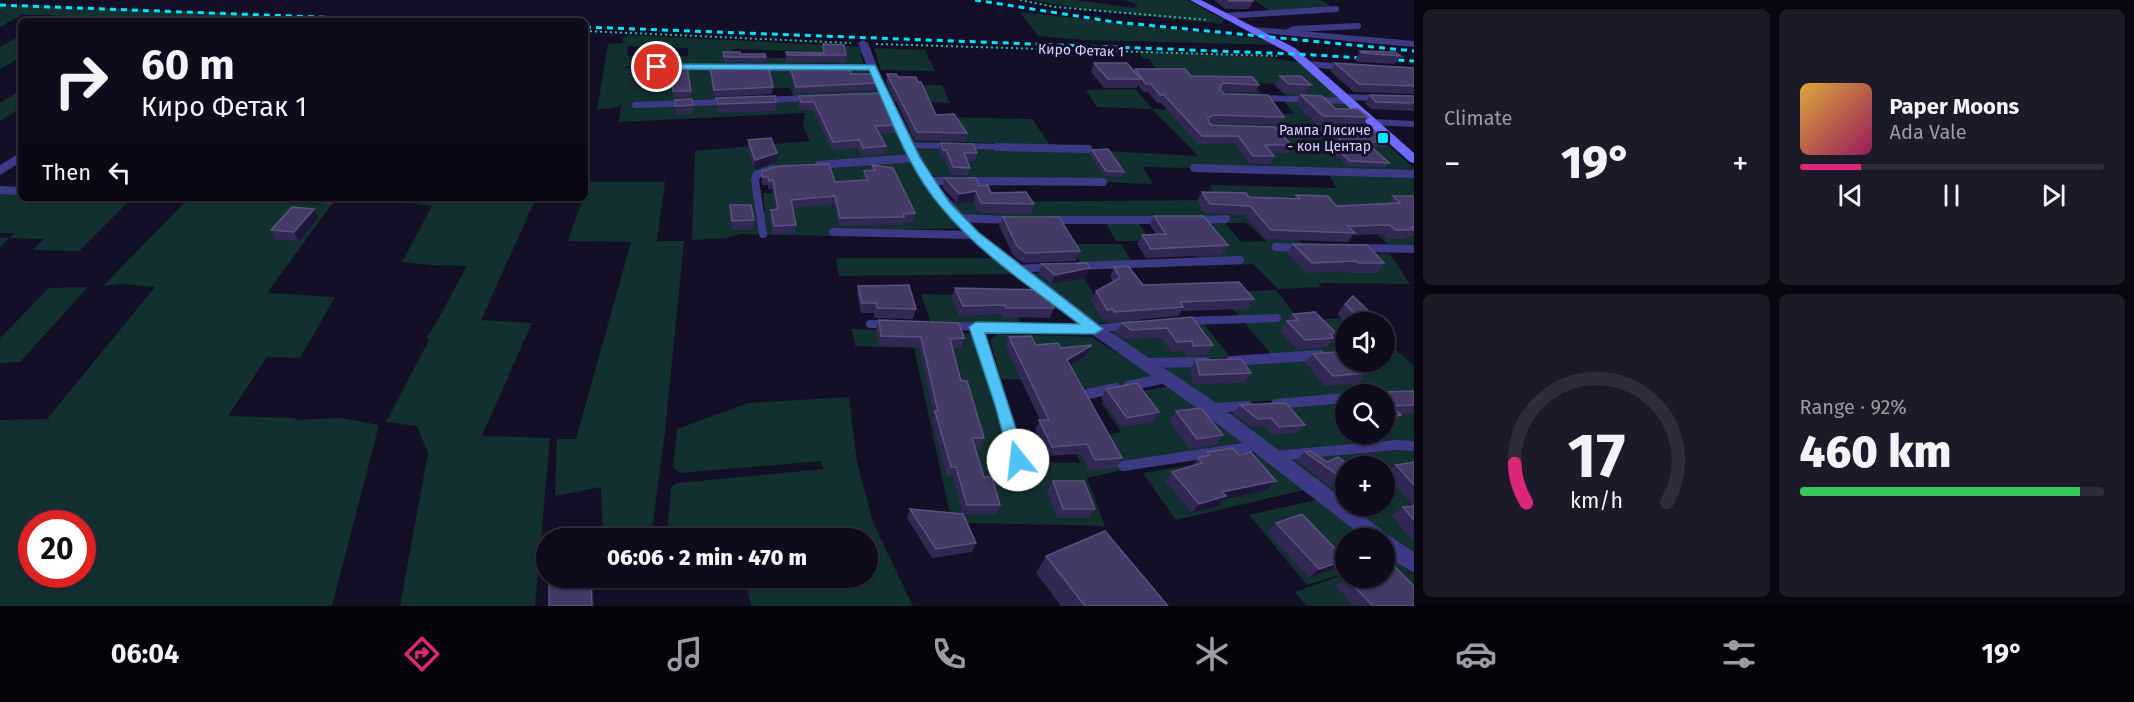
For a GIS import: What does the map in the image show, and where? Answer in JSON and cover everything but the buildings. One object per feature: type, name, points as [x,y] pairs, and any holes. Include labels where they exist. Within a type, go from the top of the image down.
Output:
[{"type":"main road","points":[[1194,0],[1255,30],[1271,34],[1414,159]]},
{"type":"street","points":[[1271,34],[1288,32],[1414,44]]},
{"type":"street","points":[[863,44],[879,95],[927,181],[974,235],[1095,329],[1209,408],[1366,528]]},
{"type":"street","points":[[0,171],[18,158]]},
{"type":"street","points":[[1395,551],[1414,564]]},
{"type":"lane","points":[[1225,16],[1336,9]]},
{"type":"lane","points":[[1288,32],[1294,29],[1358,26]]},
{"type":"lane","points":[[1304,61],[1356,67]]},
{"type":"lane","points":[[634,67],[805,68]]},
{"type":"lane","points":[[827,68],[872,67]]},
{"type":"lane","points":[[1254,97],[1391,99]]},
{"type":"lane","points":[[754,100],[813,98]]},
{"type":"lane","points":[[635,105],[730,101]]},
{"type":"lane","points":[[1372,122],[1414,124]]},
{"type":"lane","points":[[1255,129],[1382,132]]},
{"type":"lane","points":[[811,166],[911,151],[1088,149]]},
{"type":"lane","points":[[763,234],[754,180],[757,174],[777,168]]},
{"type":"lane","points":[[1194,168],[1414,174]]},
{"type":"lane","points":[[927,181],[1104,182]]},
{"type":"lane","points":[[0,190],[18,191]]},
{"type":"lane","points":[[957,218],[1017,220]]},
{"type":"lane","points":[[1192,220],[1226,219]]},
{"type":"lane","points":[[1038,220],[1170,220]]},
{"type":"lane","points":[[833,232],[974,235]]},
{"type":"lane","points":[[1276,247],[1311,248]]},
{"type":"lane","points":[[1345,248],[1414,249]]},
{"type":"lane","points":[[1072,266],[1240,260]]},
{"type":"lane","points":[[1016,269],[1061,267]]},
{"type":"lane","points":[[1177,322],[1277,318]]},
{"type":"lane","points":[[870,324],[901,324]]},
{"type":"lane","points":[[944,326],[1095,329],[1145,324]]},
{"type":"lane","points":[[976,327],[1003,405],[1023,478]]},
{"type":"lane","points":[[1223,362],[1335,354]]},
{"type":"lane","points":[[1143,363],[1211,362]]},
{"type":"lane","points":[[1088,394],[1166,378]]},
{"type":"lane","points":[[1268,404],[1335,399]]},
{"type":"lane","points":[[1209,408],[1257,405]]},
{"type":"lane","points":[[1270,456],[1397,445],[1413,446]]},
{"type":"lane","points":[[1123,466],[1257,446]]},
{"type":"path","points":[[1020,0],[1054,7],[1241,23]]},
{"type":"path","name":"Киро Фетак 1","points":[[588,31],[1304,61]]},
{"type":"green space","points":[[1031,0],[1075,0],[1134,8],[1138,5],[1125,0],[1188,0],[1224,20],[1222,24],[1087,10]]},
{"type":"green space","points":[[1254,0],[1321,0],[1336,9],[1273,13]]},
{"type":"green space","points":[[0,4],[316,18],[52,18],[56,15],[22,15],[0,27]]},
{"type":"green space","points":[[1020,12],[1271,40],[1278,45],[1084,40],[1038,36]]},
{"type":"green space","points":[[629,35],[865,47],[866,52],[860,53],[865,67],[626,66],[625,68],[866,69],[880,93],[878,95],[794,98],[790,88],[718,90],[716,91],[718,100],[678,102],[676,99],[677,105],[882,97],[911,157],[755,169],[758,214],[765,211],[763,193],[794,193],[790,172],[913,161],[962,228],[880,230],[832,236],[741,234],[727,238],[692,240],[695,151],[810,141],[803,126],[805,113],[619,122],[621,102],[619,107],[597,110],[608,44],[622,43],[623,38]],"holes":[[[628,46],[688,48],[688,56],[627,56]],[[732,49],[799,51],[798,58],[742,58],[733,57]]]},
{"type":"green space","points":[[18,37],[18,59],[0,69],[0,47]]},
{"type":"green space","points":[[874,48],[925,50],[935,71],[881,70]]},
{"type":"green space","points":[[1138,51],[1266,57],[1298,62],[1340,98],[1287,97],[1273,84],[1253,83],[1263,96],[1236,112],[1294,114],[1284,101],[1346,103],[1375,132],[1210,127],[1271,133],[1378,136],[1414,168],[1414,172],[1143,167],[1153,184],[936,177],[925,164],[918,148],[1092,153],[1090,150],[1198,156],[1152,109],[1185,110],[1149,59],[1142,58]]},
{"type":"green space","points":[[886,85],[942,85],[950,103],[894,101]]},
{"type":"green space","points":[[1136,89],[1152,109],[1097,107],[1086,90]]},
{"type":"green space","points":[[18,92],[18,110],[0,121],[0,103]]},
{"type":"green space","points":[[903,116],[1032,119],[1052,148],[1027,144],[914,141]]},
{"type":"green space","points":[[1328,173],[1414,176],[1414,248],[1390,247],[1366,223],[1281,223],[1311,252],[1390,254],[1410,284],[1318,283],[1322,287],[1278,289],[1253,264],[1203,266],[1170,223],[966,216],[952,202],[1216,200],[1210,185],[1336,188]],"holes":[[[1225,223],[1246,223],[1267,241],[1241,242]]]},
{"type":"green space","points":[[589,182],[665,182],[657,241],[684,241],[665,432],[652,528],[603,528],[601,487],[555,496],[557,439],[576,439],[631,242],[568,241],[582,201],[588,201]]},
{"type":"green space","points":[[0,192],[18,193],[18,201],[129,201],[79,251],[32,250],[44,239],[9,238],[15,233],[0,233]]},
{"type":"green space","points":[[186,201],[300,201],[299,203],[332,204],[267,293],[335,297],[300,358],[267,357],[228,416],[296,418],[295,420],[341,418],[379,425],[332,606],[0,606],[0,420],[47,419],[155,287],[121,284],[103,286]]},
{"type":"green space","points":[[535,201],[481,320],[532,323],[482,436],[550,438],[542,528],[536,528],[535,606],[400,606],[428,453],[417,426],[386,422],[429,340],[426,338],[467,266],[402,262],[432,206],[396,202]]},
{"type":"green space","points":[[1138,222],[1150,241],[1116,241],[1106,223]]},
{"type":"green space","points":[[0,238],[9,238],[0,247]]},
{"type":"green space","points":[[1072,244],[1121,244],[1132,263],[1080,263]]},
{"type":"green space","points":[[836,258],[993,258],[1015,274],[839,276]]},
{"type":"green space","points":[[1077,268],[1095,296],[1126,296],[1143,322],[1096,323],[1030,274]]},
{"type":"green space","points":[[88,287],[20,362],[0,363],[0,338],[49,288]]},
{"type":"green space","points":[[1276,290],[1300,321],[1335,318],[1335,372],[1395,372],[1395,349],[1414,366],[1414,441],[1395,443],[1395,384],[1335,384],[1335,403],[1330,397],[1212,404],[1175,378],[1164,367],[1278,362],[1218,292]]},
{"type":"green space","points":[[921,294],[1011,296],[1023,328],[931,323]]},
{"type":"green space","points":[[1204,324],[1230,357],[1154,361],[1118,339],[1110,329]]},
{"type":"green space","points":[[852,329],[970,333],[974,336],[1019,461],[1080,463],[1072,441],[1121,432],[1101,403],[1108,397],[1171,386],[1244,442],[1087,478],[1105,526],[967,523],[951,519],[914,348],[855,346]]},
{"type":"green space","points":[[998,334],[1091,337],[1151,373],[1153,380],[1089,398],[1044,380],[1001,379],[990,340]]},
{"type":"green space","points":[[849,397],[857,462],[876,528],[668,528],[671,487],[677,483],[824,469],[821,461],[680,473],[673,467],[677,429],[748,403]]},
{"type":"green space","points":[[1335,404],[1335,444],[1382,444],[1277,454],[1226,413]]},
{"type":"green space","points":[[1414,449],[1414,554],[1395,540],[1395,528],[1378,528],[1362,516],[1395,516],[1395,456],[1335,456],[1335,496],[1284,459]]},
{"type":"green space","points":[[1259,454],[1304,490],[1176,520],[1143,473]]},
{"type":"green space","points":[[1316,500],[1353,528],[1335,528],[1335,576],[1307,585],[1249,515]]},
{"type":"green space","points":[[878,532],[913,606],[751,606],[747,588],[878,588]]},
{"type":"green space","points":[[1395,561],[1414,575],[1414,606],[1306,606],[1295,592],[1335,578],[1335,588],[1395,588]]},
{"type":"railway","points":[[975,0],[1115,22],[1414,51]]},
{"type":"railway","points":[[0,5],[344,18]]},
{"type":"railway","points":[[588,27],[1296,54],[1414,61]]},
{"type":"place","name":"Рампа Лисиче - кон Центар","points":[[1383,138]]},
{"type":"route","points":[[657,67],[872,67],[914,158],[927,181],[945,204],[974,235],[1095,329],[976,327],[1003,405],[1018,460]]}]
